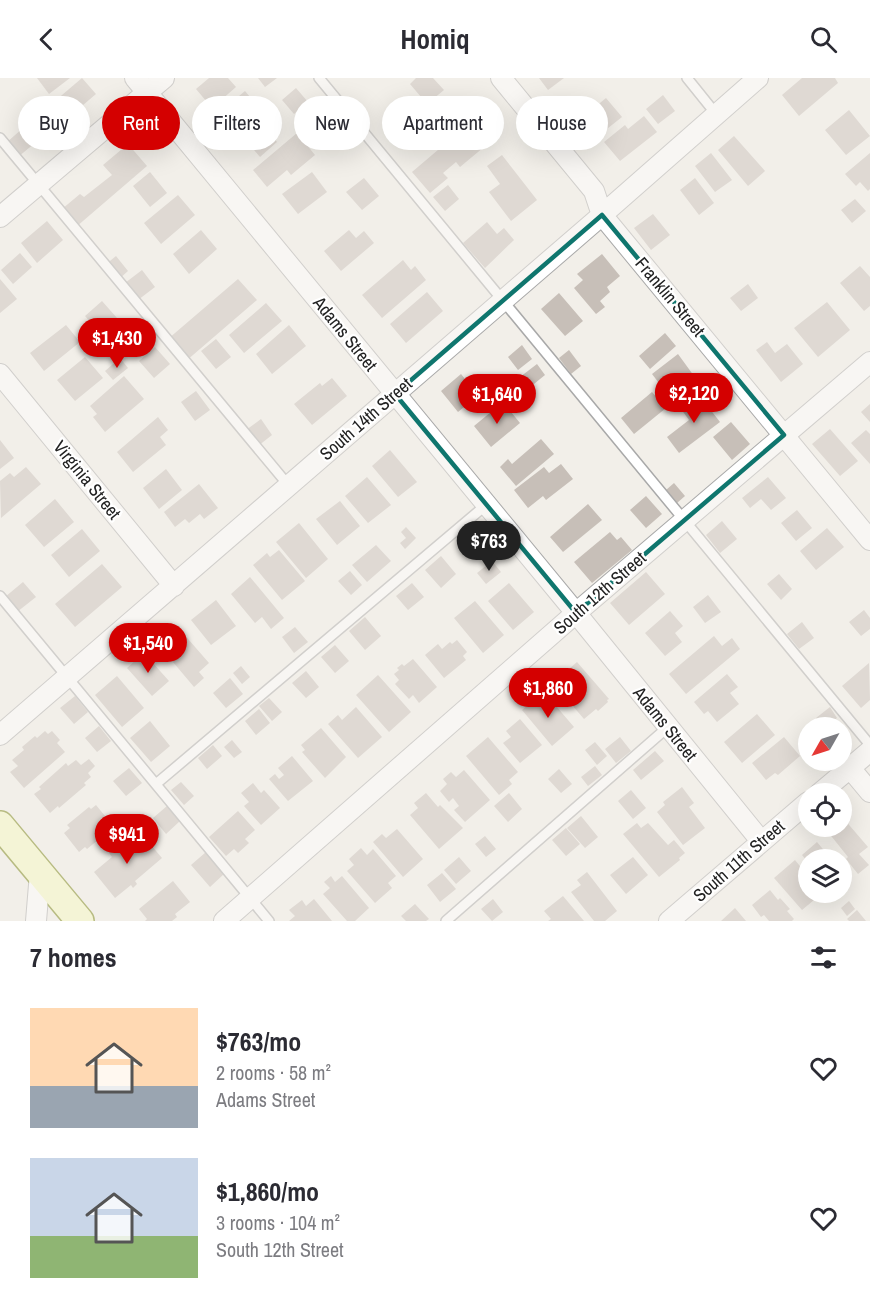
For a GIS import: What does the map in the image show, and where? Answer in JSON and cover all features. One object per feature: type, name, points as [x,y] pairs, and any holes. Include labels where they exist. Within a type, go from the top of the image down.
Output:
[{"type":"street","points":[[0,217],[39,185],[141,85],[164,78]]},
{"type":"street","name":"Franklin Street","points":[[501,78],[594,191],[602,215],[869,536]]},
{"type":"street","name":"South 14th Street","points":[[0,735],[758,78]]},
{"type":"street","name":"Adams Street","points":[[141,85],[761,841]]},
{"type":"street","name":"South 12th Street","points":[[224,921],[576,613],[870,362]]},
{"type":"street","name":"Virginia Street","points":[[0,374],[174,586]]},
{"type":"street","points":[[852,766],[870,751]]},
{"type":"street","points":[[852,770],[870,792]]},
{"type":"street","points":[[832,783],[846,771]]},
{"type":"street","name":"South 11th Street","points":[[669,921],[798,810]]},
{"type":"street","points":[[0,825],[80,921]]},
{"type":"street","points":[[36,921],[40,873]]},
{"type":"lane","points":[[319,78],[870,746]]},
{"type":"lane","points":[[687,78],[716,114]]},
{"type":"lane","points":[[0,138],[289,486]]},
{"type":"lane","points":[[156,784],[486,505]]},
{"type":"lane","points":[[0,596],[269,921]]},
{"type":"lane","points":[[446,921],[668,727]]},
{"type":"highlighted area","points":[[602,215],[784,435],[576,613],[395,394]]},
{"type":"building","points":[[37,78],[70,78],[49,94]]},
{"type":"building","points":[[82,78],[96,94],[90,99],[90,96],[61,96]]},
{"type":"building","points":[[209,78],[228,78],[236,87],[226,96],[202,96],[196,89]]},
{"type":"building","points":[[258,78],[277,78],[265,87]]},
{"type":"building","points":[[416,78],[433,78],[444,90],[437,96],[420,96],[410,84]]},
{"type":"building","points":[[539,78],[564,78],[548,90]]},
{"type":"building","points":[[802,78],[835,78],[838,83],[799,116],[782,95]]},
{"type":"building","points":[[296,88],[303,96],[294,96],[294,114],[282,100]]},
{"type":"building","points":[[245,91],[249,96],[239,96]]},
{"type":"building","points":[[663,95],[675,111],[658,124],[646,109]]},
{"type":"building","points":[[608,100],[622,117],[608,128]]},
{"type":"building","points":[[849,110],[870,136],[846,155],[825,130]]},
{"type":"building","points":[[644,116],[657,132],[620,161],[608,147],[608,139],[625,125],[628,129]]},
{"type":"building","points":[[18,132],[18,150],[26,150],[18,157],[6,143]]},
{"type":"building","points":[[294,136],[294,150],[311,150],[315,155],[291,175],[287,170],[267,187],[253,170],[277,150],[282,150],[282,146]]},
{"type":"building","points":[[734,136],[765,171],[748,186],[718,150]]},
{"type":"building","points":[[121,150],[133,150],[147,166],[76,227],[62,209],[80,194],[84,197],[112,175],[103,165]]},
{"type":"building","points":[[254,150],[268,150],[260,157]]},
{"type":"building","points":[[438,150],[480,150],[460,167],[456,162],[443,173],[448,178],[430,193],[412,172]]},
{"type":"building","points":[[711,153],[732,180],[715,192],[695,166]]},
{"type":"building","points":[[870,153],[870,189],[868,191],[860,182],[856,186],[845,174]]},
{"type":"building","points":[[502,155],[537,200],[511,221],[489,192],[500,184],[487,166]]},
{"type":"building","points":[[150,172],[167,193],[150,207],[133,186]]},
{"type":"building","points":[[312,172],[327,192],[298,214],[282,194]]},
{"type":"building","points":[[364,178],[379,196],[362,210],[346,192]]},
{"type":"building","points":[[695,178],[714,203],[699,215],[680,190]]},
{"type":"building","points":[[448,185],[459,199],[445,211],[433,197]]},
{"type":"building","points":[[178,195],[195,215],[161,244],[144,223]]},
{"type":"building","points":[[855,199],[866,211],[852,223],[841,210]]},
{"type":"building","points":[[653,214],[670,235],[651,250],[634,228]]},
{"type":"building","points":[[47,221],[63,240],[37,263],[21,243]]},
{"type":"building","points":[[487,222],[497,234],[504,228],[514,240],[485,268],[463,243]]},
{"type":"building","points":[[201,230],[217,249],[189,274],[173,254]]},
{"type":"building","points":[[349,230],[356,238],[364,231],[374,243],[341,271],[324,251]]},
{"type":"building","points":[[20,253],[32,267],[13,284],[1,270]]},
{"type":"building","points":[[602,254],[620,276],[607,287],[610,292],[600,301],[605,307],[596,314],[574,288],[583,280],[577,274]]},
{"type":"building","points":[[116,256],[128,271],[118,280],[105,265]]},
{"type":"building","points":[[403,260],[411,270],[415,266],[426,280],[382,318],[362,295]]},
{"type":"building","points":[[860,266],[870,277],[870,306],[864,311],[840,283]]},
{"type":"building","points":[[142,270],[155,287],[138,300],[125,283]]},
{"type":"building","points":[[0,279],[17,299],[0,313]]},
{"type":"building","points":[[238,279],[257,300],[186,361],[168,339]]},
{"type":"building","points":[[748,284],[758,298],[741,311],[730,298]]},
{"type":"building","points":[[427,292],[443,311],[406,343],[390,324]]},
{"type":"building","points":[[559,293],[583,321],[565,336],[541,309]]},
{"type":"building","points":[[102,301],[117,318],[100,333],[85,316]]},
{"type":"building","points":[[827,302],[850,330],[818,357],[794,328]]},
{"type":"building","points":[[266,303],[282,321],[244,353],[229,335]]},
{"type":"building","points":[[66,325],[80,342],[44,371],[30,353]]},
{"type":"building","points":[[289,325],[306,346],[272,374],[256,354]]},
{"type":"building","points":[[665,333],[676,346],[650,369],[639,356]]},
{"type":"building","points":[[216,339],[231,357],[216,369],[201,351]]},
{"type":"building","points":[[767,342],[775,353],[787,344],[803,364],[781,382],[756,350]]},
{"type":"building","points":[[522,345],[532,359],[518,370],[508,357]]},
{"type":"building","points":[[155,347],[170,364],[154,378],[139,361]]},
{"type":"building","points":[[569,350],[581,366],[571,374],[559,358]]},
{"type":"building","points":[[678,354],[694,376],[668,395],[652,374]]},
{"type":"building","points":[[85,357],[103,378],[75,401],[57,380]]},
{"type":"building","points":[[120,358],[128,368],[113,380],[105,371]]},
{"type":"building","points":[[537,364],[545,375],[529,388],[520,377]]},
{"type":"building","points":[[461,374],[478,395],[458,412],[441,391]]},
{"type":"building","points":[[124,376],[144,399],[105,432],[93,417],[97,414],[90,406]]},
{"type":"building","points":[[332,378],[347,396],[312,425],[294,404],[320,383],[322,386]]},
{"type":"building","points":[[196,391],[210,410],[195,421],[181,402]]},
{"type":"building","points":[[652,392],[666,408],[634,434],[621,418]]},
{"type":"building","points":[[699,395],[720,422],[679,453],[667,437],[689,420],[681,409]]},
{"type":"building","points":[[503,402],[520,423],[491,447],[474,426]]},
{"type":"building","points":[[870,404],[870,422],[861,412]]},
{"type":"building","points":[[158,417],[168,430],[160,437],[166,445],[133,472],[117,452]]},
{"type":"building","points":[[261,419],[272,435],[258,446],[246,430]]},
{"type":"building","points":[[731,422],[750,444],[732,460],[713,437]]},
{"type":"building","points":[[830,429],[858,461],[840,476],[812,444]]},
{"type":"building","points":[[866,430],[870,434],[870,464],[851,443]]},
{"type":"building","points":[[541,439],[554,454],[516,486],[500,467],[508,459],[512,464]]},
{"type":"building","points":[[0,440],[14,458],[0,469]]},
{"type":"building","points":[[390,450],[417,482],[398,497],[372,466]]},
{"type":"building","points":[[561,464],[573,479],[546,500],[543,496],[528,508],[514,490],[544,467],[549,473]]},
{"type":"building","points":[[26,467],[41,484],[1,518],[0,481],[10,473],[14,477]]},
{"type":"building","points":[[166,469],[182,490],[159,509],[143,488]]},
{"type":"building","points":[[367,477],[391,505],[368,523],[345,496]]},
{"type":"building","points":[[768,477],[786,498],[771,510],[761,499],[750,508],[742,498]]},
{"type":"building","points":[[674,483],[685,496],[677,503],[666,490]]},
{"type":"building","points":[[199,484],[218,508],[204,519],[200,514],[189,523],[185,519],[175,527],[164,512]]},
{"type":"building","points":[[646,496],[662,514],[646,528],[630,510]]},
{"type":"building","points":[[55,499],[74,522],[44,547],[25,525]]},
{"type":"building","points":[[340,501],[360,526],[337,545],[316,519]]},
{"type":"building","points":[[588,504],[602,520],[563,552],[550,537]]},
{"type":"building","points":[[797,510],[812,528],[796,541],[781,523]]},
{"type":"building","points":[[722,521],[737,539],[720,553],[706,535]]},
{"type":"building","points":[[299,523],[328,559],[306,578],[276,542]]},
{"type":"building","points":[[406,527],[416,538],[405,549],[400,543],[406,538],[401,532]]},
{"type":"building","points":[[827,528],[844,547],[816,570],[800,551]]},
{"type":"building","points":[[82,529],[100,551],[69,577],[51,555]]},
{"type":"building","points":[[610,532],[617,540],[621,537],[632,550],[592,583],[574,562]]},
{"type":"building","points":[[376,545],[391,561],[367,582],[352,565]]},
{"type":"building","points":[[279,550],[305,581],[282,600],[253,565],[267,553],[270,557]]},
{"type":"building","points":[[441,556],[456,574],[441,588],[425,570]]},
{"type":"building","points":[[492,561],[501,572],[486,584],[477,573]]},
{"type":"building","points":[[102,564],[122,587],[75,627],[55,604]]},
{"type":"building","points":[[350,571],[362,585],[351,595],[338,581]]},
{"type":"building","points":[[646,572],[665,594],[629,625],[610,603]]},
{"type":"building","points":[[779,574],[792,589],[781,600],[767,584]]},
{"type":"building","points":[[250,577],[284,618],[271,629],[262,617],[255,623],[231,594]]},
{"type":"building","points":[[23,582],[36,597],[17,612],[5,597]]},
{"type":"building","points":[[412,583],[424,597],[408,610],[396,596]]},
{"type":"building","points":[[509,583],[534,612],[513,630],[488,601]]},
{"type":"building","points":[[708,595],[721,612],[705,623],[693,607]]},
{"type":"building","points":[[216,600],[236,626],[211,645],[191,620]]},
{"type":"building","points":[[475,601],[504,635],[483,653],[454,618]]},
{"type":"building","points":[[864,610],[870,618],[870,629],[861,636],[849,622]]},
{"type":"building","points":[[670,611],[683,626],[675,633],[682,642],[665,656],[645,633]]},
{"type":"building","points":[[365,617],[381,636],[365,650],[349,631]]},
{"type":"building","points":[[802,622],[814,638],[799,649],[787,634]]},
{"type":"building","points":[[295,627],[308,642],[294,653],[282,637]]},
{"type":"building","points":[[175,629],[179,634],[182,632],[209,663],[199,672],[204,678],[194,687],[162,649],[165,646],[161,641]]},
{"type":"building","points":[[714,636],[722,646],[732,638],[740,649],[686,694],[669,674]]},
{"type":"building","points":[[457,640],[467,652],[463,656],[466,660],[444,678],[425,655],[438,644],[442,649],[450,642],[452,644]]},
{"type":"building","points":[[335,645],[349,661],[335,673],[321,657]]},
{"type":"building","points":[[144,653],[169,681],[152,696],[127,668]]},
{"type":"building","points":[[413,659],[437,687],[419,703],[413,695],[409,699],[395,684],[399,680],[394,674],[399,670],[397,668]]},
{"type":"building","points":[[577,662],[609,699],[598,711],[596,709],[584,719],[553,683]]},
{"type":"building","points":[[869,663],[870,700],[861,708],[842,686]]},
{"type":"building","points":[[241,666],[250,677],[242,684],[233,673]]},
{"type":"building","points":[[306,671],[319,687],[306,698],[292,683]]},
{"type":"building","points":[[727,674],[738,687],[730,693],[739,704],[717,722],[708,711],[704,714],[694,702]]},
{"type":"building","points":[[378,675],[411,712],[389,732],[356,695]]},
{"type":"building","points":[[117,676],[144,708],[122,727],[95,695]]},
{"type":"building","points":[[230,678],[243,694],[226,708],[213,693]]},
{"type":"building","points":[[544,692],[574,727],[552,746],[522,710]]},
{"type":"building","points":[[75,696],[88,712],[74,724],[60,708]]},
{"type":"building","points":[[269,698],[282,712],[272,721],[259,706]]},
{"type":"building","points":[[356,707],[382,737],[358,758],[328,724],[338,715],[342,720]]},
{"type":"building","points":[[830,707],[836,717],[817,717]]},
{"type":"building","points":[[259,709],[270,723],[256,735],[245,721]]},
{"type":"building","points":[[757,714],[775,735],[742,763],[724,742]]},
{"type":"building","points":[[520,719],[542,745],[520,763],[503,743],[511,737],[506,731]]},
{"type":"building","points":[[150,721],[170,746],[151,762],[130,738]]},
{"type":"building","points":[[99,726],[111,741],[97,752],[85,738]]},
{"type":"building","points":[[321,728],[346,757],[325,778],[302,752],[305,750],[301,745]]},
{"type":"building","points":[[45,731],[48,734],[52,731],[60,740],[57,743],[65,752],[24,788],[10,772],[18,766],[12,760],[24,750],[22,747]]},
{"type":"building","points":[[488,737],[518,772],[509,780],[512,784],[499,795],[466,756]]},
{"type":"building","points":[[620,737],[631,751],[616,763],[605,749]]},
{"type":"building","points":[[784,737],[798,754],[798,758],[778,775],[775,773],[766,780],[752,763]]},
{"type":"building","points":[[232,740],[242,752],[234,758],[224,747]]},
{"type":"building","points":[[595,742],[607,756],[597,765],[585,750]]},
{"type":"building","points":[[213,745],[222,756],[207,769],[198,758]]},
{"type":"building","points":[[655,751],[664,761],[641,780],[633,770]]},
{"type":"building","points":[[292,756],[313,781],[288,801],[269,779],[275,774],[279,779],[284,775],[278,768]]},
{"type":"building","points":[[89,759],[95,766],[88,773],[91,777],[84,783],[86,785],[50,813],[34,794],[41,789],[39,787],[66,763],[68,766],[76,760],[81,765]]},
{"type":"building","points":[[595,766],[602,775],[588,786],[581,777]]},
{"type":"building","points":[[129,768],[142,783],[126,796],[113,781]]},
{"type":"building","points":[[559,769],[572,784],[561,793],[548,779]]},
{"type":"building","points":[[464,770],[490,800],[465,822],[454,810],[459,806],[453,798],[449,802],[440,791],[447,784],[443,779],[451,772],[456,777]]},
{"type":"building","points":[[181,782],[194,796],[184,805],[171,790]]},
{"type":"building","points":[[253,783],[261,793],[264,790],[280,808],[261,825],[244,806],[249,802],[241,793]]},
{"type":"building","points":[[682,787],[694,803],[689,807],[705,828],[683,845],[657,812],[665,805],[663,802]]},
{"type":"building","points":[[631,790],[646,808],[633,819],[618,801]]},
{"type":"building","points":[[426,793],[438,807],[440,805],[463,828],[439,849],[410,815],[418,808],[414,803]]},
{"type":"building","points":[[509,793],[522,809],[508,822],[494,806]]},
{"type":"building","points":[[96,805],[105,816],[99,820],[109,831],[87,849],[85,847],[79,852],[64,833],[70,828],[67,825],[89,807],[91,809]]},
{"type":"building","points":[[167,806],[180,821],[166,834],[153,818]]},
{"type":"building","points":[[238,811],[255,830],[245,839],[249,843],[238,853],[234,849],[226,856],[209,837]]},
{"type":"building","points":[[581,816],[598,837],[585,848],[567,828]]},
{"type":"building","points":[[637,823],[641,828],[648,823],[668,845],[674,840],[685,853],[659,877],[623,834]]},
{"type":"building","points":[[566,828],[580,844],[566,856],[552,840]]},
{"type":"building","points":[[852,828],[868,847],[859,854],[869,865],[858,874],[852,866],[852,849],[842,849],[832,837],[852,837]]},
{"type":"building","points":[[397,829],[423,859],[403,877],[373,842],[382,834],[386,838]]},
{"type":"building","points":[[485,836],[496,849],[486,857],[475,844]]},
{"type":"building","points":[[136,837],[140,842],[145,838],[162,858],[135,881],[137,884],[133,888],[131,885],[115,898],[94,872],[112,857],[107,850],[119,841],[124,847]]},
{"type":"building","points":[[817,842],[823,849],[809,849]]},
{"type":"building","points":[[361,848],[367,855],[373,849],[396,876],[388,883],[392,888],[375,903],[347,871],[354,865],[349,859]]},
{"type":"building","points":[[206,852],[224,874],[210,887],[191,865]]},
{"type":"building","points":[[459,857],[471,871],[456,884],[444,870]]},
{"type":"building","points":[[633,857],[648,875],[626,894],[610,875]]},
{"type":"building","points":[[795,860],[798,864],[798,903],[810,903],[802,910],[774,878]]},
{"type":"building","points":[[587,872],[617,911],[605,921],[594,921],[571,892],[581,885],[577,880]]},
{"type":"building","points":[[442,873],[456,889],[440,902],[427,885]]},
{"type":"building","points":[[331,876],[335,882],[342,876],[369,908],[355,921],[347,921],[323,894],[330,888],[324,882]]},
{"type":"building","points":[[173,881],[190,902],[175,914],[177,917],[172,921],[145,921],[147,919],[139,909]]},
{"type":"building","points":[[770,890],[790,909],[787,911],[794,919],[792,921],[769,921],[764,915],[761,917],[752,905]]},
{"type":"building","points":[[563,896],[584,921],[548,921],[551,919],[544,911]]},
{"type":"building","points":[[314,899],[332,921],[289,921],[295,916],[289,910],[302,900],[306,906]]},
{"type":"building","points":[[493,899],[503,912],[492,921],[481,909]]},
{"type":"building","points":[[850,903],[855,909],[847,916],[841,908]]},
{"type":"building","points":[[415,904],[429,919],[406,921],[401,916]]},
{"type":"building","points":[[735,908],[746,921],[721,921]]},
{"type":"building","points":[[857,910],[866,921],[847,919]]}]
